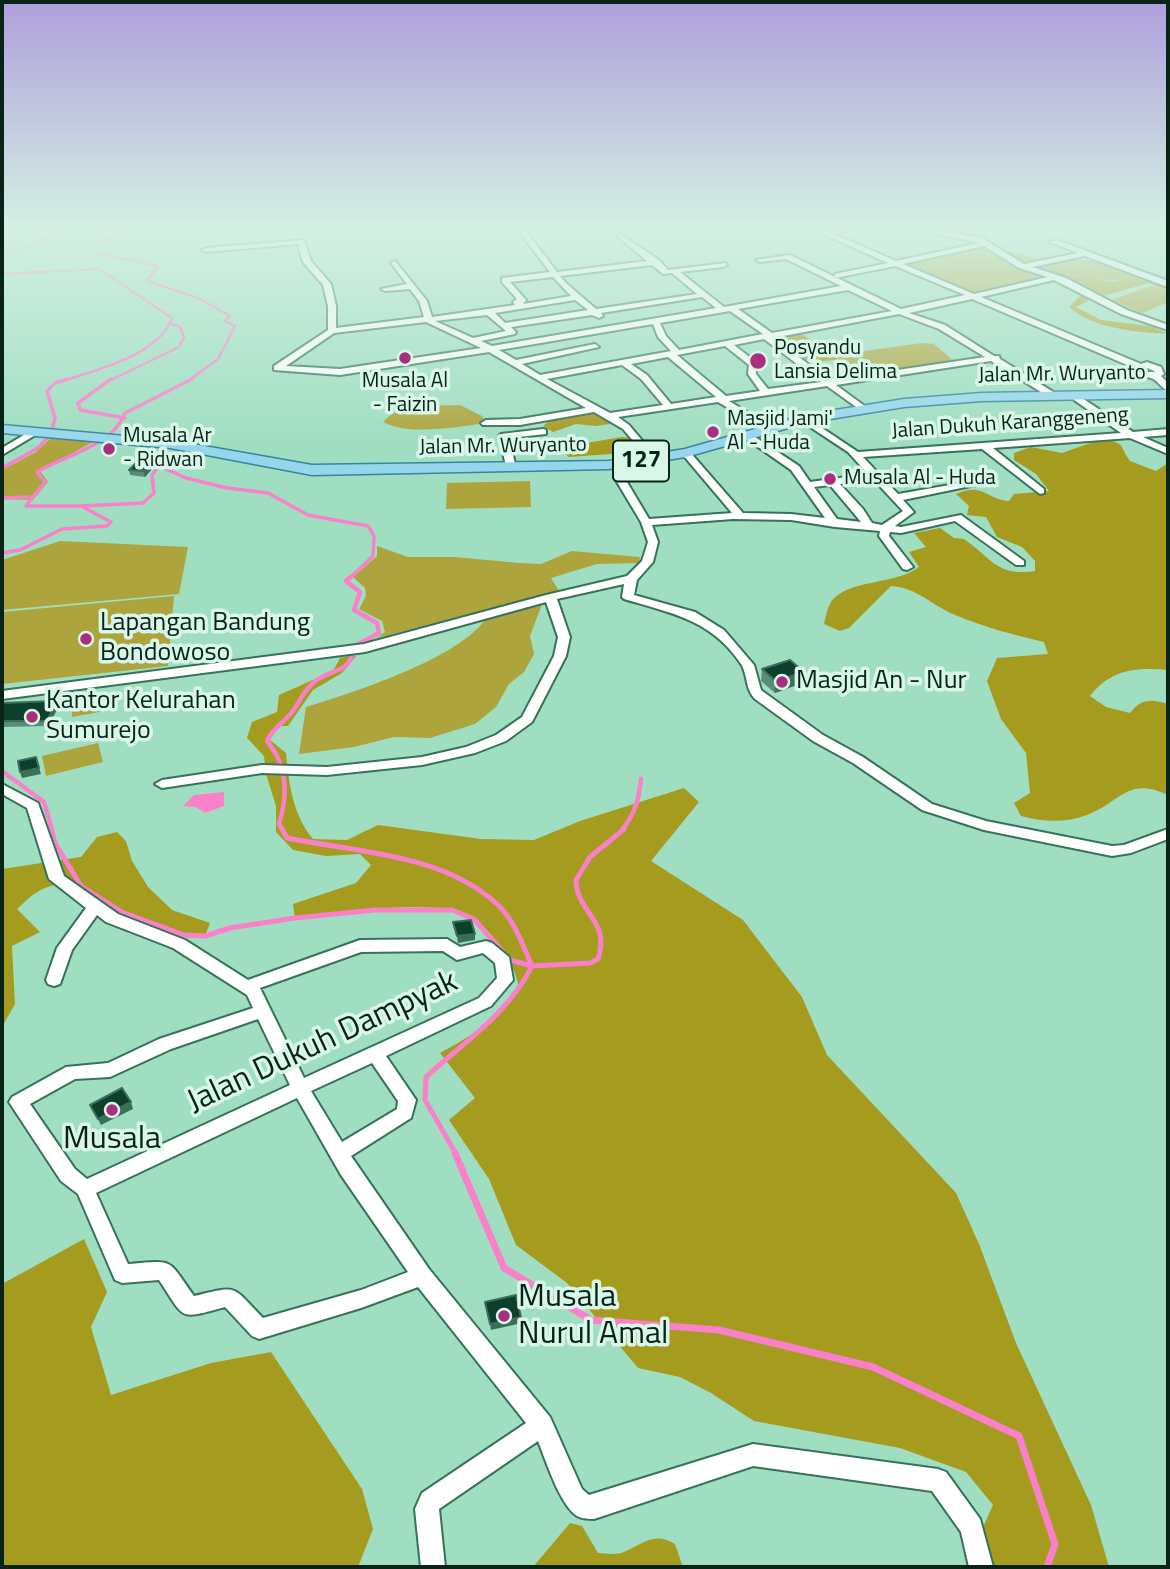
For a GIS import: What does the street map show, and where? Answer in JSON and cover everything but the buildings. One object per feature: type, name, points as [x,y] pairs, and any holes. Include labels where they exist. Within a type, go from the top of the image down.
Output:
[{"type":"main road","name":"Jalan Mr. Wuryanto","points":[[2,429],[170,444],[312,470],[511,468],[653,459],[686,453],[804,419],[863,409],[982,397],[1168,394]]},
{"type":"street","points":[[330,299],[332,331]]},
{"type":"street","points":[[422,299],[429,321],[491,349],[609,415],[626,427],[653,459]]},
{"type":"street","points":[[521,299],[517,302],[522,308]]},
{"type":"street","points":[[562,299],[522,308],[429,321],[332,331],[277,368],[336,372],[548,340],[785,299]]},
{"type":"street","points":[[580,299],[612,329]]},
{"type":"street","points":[[505,326],[676,299]]},
{"type":"street","points":[[710,299],[768,335],[863,409]]},
{"type":"street","points":[[874,299],[942,327],[1052,395]]},
{"type":"street","points":[[538,377],[966,299]]},
{"type":"street","points":[[983,299],[1138,366],[1133,369],[1138,373],[1155,375],[1168,388]]},
{"type":"street","points":[[1101,299],[1141,319],[1166,324]]},
{"type":"street","points":[[471,341],[512,332],[489,312]]},
{"type":"street","points":[[656,321],[662,337],[673,352],[722,399],[767,428]]},
{"type":"street","points":[[525,322],[548,340]]},
{"type":"street","points":[[726,343],[753,364],[752,374],[766,393]]},
{"type":"street","points":[[514,363],[595,347]]},
{"type":"street","points":[[609,415],[996,358]]},
{"type":"street","points":[[621,361],[644,377],[669,407]]},
{"type":"street","points":[[1073,395],[1128,434],[1168,451]]},
{"type":"street","points":[[486,423],[520,422],[596,409]]},
{"type":"street","points":[[804,419],[855,455],[908,513],[886,527],[884,536],[907,567]]},
{"type":"street","points":[[2,452],[37,431]]},
{"type":"street","points":[[511,468],[504,436],[543,432]]},
{"type":"street","name":"Jalan Dukuh Karanggeneng","points":[[855,455],[1168,432]]},
{"type":"street","points":[[746,435],[795,468],[835,524]]},
{"type":"street","points":[[985,446],[1040,491]]},
{"type":"street","points":[[686,453],[740,516]]},
{"type":"street","points":[[634,462],[619,477],[646,522],[653,542],[646,562],[631,579],[627,593],[633,601],[691,615],[720,633],[748,665],[755,691],[818,738],[937,811],[984,825],[1112,851],[1126,850],[1168,834]]},
{"type":"street","points":[[808,485],[874,476]]},
{"type":"street","points":[[896,498],[986,480]]},
{"type":"street","points":[[833,482],[859,510],[869,527]]},
{"type":"street","points":[[646,522],[740,516],[791,517],[901,530],[957,517],[1020,563]]},
{"type":"street","points":[[2,695],[365,648],[550,597],[631,579]]},
{"type":"street","points":[[162,784],[261,769],[327,771],[422,761],[470,750],[521,725],[538,700],[564,643],[550,597]]},
{"type":"street","points":[[2,788],[33,806],[57,879],[112,918],[179,944],[253,991],[301,1090],[339,1154],[422,1276],[542,1425],[574,1497],[584,1507],[594,1507],[753,1455],[938,1480],[972,1527],[981,1567]]},
{"type":"street","points":[[54,980],[65,948],[96,906]]},
{"type":"street","name":"Jalan Dukuh Dampyak","points":[[85,1189],[485,1002],[505,980],[503,961],[486,947],[457,954],[447,945],[360,946],[246,987]]},
{"type":"street","name":"Jalan Dukuh Dampyak","points":[[263,1011],[165,1044],[110,1070],[72,1072],[18,1101],[68,1175],[85,1189],[122,1274],[164,1270],[189,1307],[229,1297],[259,1329],[361,1299],[422,1276]]},
{"type":"street","points":[[339,1154],[405,1113],[408,1107],[407,1100],[375,1055]]},
{"type":"street","points":[[433,1567],[427,1509],[430,1501],[542,1425]]},
{"type":"shaded area","points":[[1077,299],[1092,299],[1076,307],[1101,320],[1150,326],[1168,334],[1103,325],[1069,307]]},
{"type":"shaded area","points":[[1168,299],[1168,302],[1142,313],[1112,300]]},
{"type":"shaded area","points":[[798,332],[836,355],[836,360],[809,362],[776,336]]},
{"type":"shaded area","points":[[922,343],[934,344],[955,362],[862,377],[836,360],[836,355]]},
{"type":"shaded area","points":[[460,405],[482,416],[486,423],[419,430],[383,422],[398,411]]},
{"type":"shaded area","points":[[592,413],[602,416],[610,424],[576,424],[553,432],[543,426],[555,416]]},
{"type":"shaded area","points":[[53,436],[102,437],[40,471],[48,482],[33,500],[2,499],[2,470],[36,452]]},
{"type":"shaded area","points":[[622,437],[632,438],[638,452],[569,457],[556,448]]},
{"type":"shaded area","points":[[1099,440],[1118,443],[1130,461],[1156,471],[1168,463],[1168,670],[1145,669],[1115,675],[1090,696],[1106,707],[1130,713],[1147,701],[1168,704],[1168,795],[1143,788],[1125,793],[1099,810],[1079,818],[1038,820],[1021,816],[1014,803],[1030,793],[1026,753],[1001,719],[987,681],[997,658],[1048,654],[1044,642],[966,619],[924,597],[891,586],[849,628],[840,631],[824,624],[831,602],[848,589],[898,577],[919,567],[909,552],[926,547],[914,533],[940,528],[954,538],[964,539],[1003,568],[1011,571],[1035,571],[1035,561],[1022,547],[997,537],[986,517],[967,515],[969,506],[956,494],[978,490],[1009,501],[1014,494],[1049,491],[1036,474],[1014,460],[1014,453],[1031,447],[1062,453]]},
{"type":"shaded area","points":[[530,481],[531,507],[446,509],[447,483]]},
{"type":"shaded area","points":[[60,541],[188,547],[179,594],[2,610],[2,560]]},
{"type":"shaded area","points":[[377,546],[408,557],[455,557],[541,564],[572,551],[640,557],[639,563],[597,564],[551,578],[559,591],[377,638],[385,632],[382,621],[359,609],[366,596],[365,588],[353,577],[377,556]]},
{"type":"shaded area","name":"Lapangan Bandung Bondowoso","points":[[174,596],[168,666],[2,684],[2,612]]},
{"type":"shaded area","points":[[542,604],[530,636],[534,654],[524,672],[509,684],[496,707],[475,724],[430,738],[394,737],[354,747],[299,754],[306,707],[377,683],[430,660],[473,633],[486,618]]},
{"type":"shaded area","points":[[356,656],[342,673],[313,690],[288,726],[276,726],[270,740],[286,753],[296,810],[313,839],[347,840],[378,825],[481,839],[534,840],[580,821],[684,788],[699,802],[651,861],[743,920],[802,997],[827,1055],[956,1193],[979,1244],[1016,1343],[1091,1505],[1109,1567],[965,1567],[993,1505],[966,1472],[900,1448],[754,1421],[680,1377],[638,1368],[567,1283],[516,1245],[489,1179],[449,1120],[475,1098],[440,1053],[495,1017],[519,988],[504,951],[475,920],[452,910],[396,908],[295,918],[293,904],[356,883],[371,865],[360,854],[326,856],[293,850],[276,832],[276,806],[266,774],[264,756],[247,738],[252,722],[277,712],[279,695],[333,671],[340,658]]},
{"type":"shaded area","points":[[99,692],[99,712],[72,717],[72,696]]},
{"type":"shaded area","points":[[98,743],[103,762],[46,776],[42,756]]},
{"type":"shaded area","points":[[224,792],[224,806],[205,813],[196,807],[183,806],[194,795]]},
{"type":"shaded area","points":[[117,832],[126,841],[132,861],[148,887],[172,910],[210,923],[205,936],[162,929],[136,933],[118,911],[94,892],[67,884],[53,885],[39,891],[17,909],[40,932],[12,946],[15,1004],[2,1027],[2,869],[81,857],[97,837]]},
{"type":"shaded area","points":[[84,1239],[107,1292],[91,1327],[111,1395],[211,1363],[271,1352],[362,1489],[373,1529],[358,1567],[2,1567],[2,1284]]},
{"type":"shaded area","points":[[570,1523],[582,1526],[598,1553],[618,1554],[654,1539],[667,1540],[675,1544],[683,1567],[533,1567]]},
{"type":"waterway","points":[[63,381],[125,359],[154,342],[165,331],[172,318],[144,299]]},
{"type":"waterway","points":[[188,381],[218,359],[235,326],[225,321],[230,316],[200,299]]},
{"type":"waterway","points":[[109,381],[179,347],[184,337],[180,327],[172,324]]},
{"type":"waterway","points":[[52,430],[55,418],[47,391],[55,383],[68,379]]},
{"type":"waterway","points":[[111,379],[78,403],[80,410],[123,418]]},
{"type":"waterway","points":[[123,418],[125,413],[192,379]]},
{"type":"waterway","points":[[81,506],[26,506],[45,482],[37,472],[99,442],[110,434],[123,418]]},
{"type":"waterway","points":[[2,468],[38,448],[50,435]]},
{"type":"waterway","points":[[81,506],[143,503],[154,493],[152,475],[159,466],[186,478],[227,488],[268,493],[308,515],[368,526],[374,536],[373,556],[350,578]]},
{"type":"waterway","points":[[2,498],[30,497]]},
{"type":"waterway","points":[[2,553],[20,550],[62,529],[107,526],[111,522],[81,506]]},
{"type":"waterway","points":[[283,830],[279,824],[284,802],[284,781],[279,760],[267,741],[312,684],[344,667],[355,646],[379,633],[377,623],[354,610],[360,592],[346,581],[352,576]]},
{"type":"waterway","points":[[2,771],[44,802],[52,830]]},
{"type":"waterway","points":[[622,830],[636,806],[641,779]]},
{"type":"waterway","points":[[51,829],[55,843],[81,886],[122,912],[184,935],[205,936],[230,928],[295,918],[375,910],[452,910],[474,919],[510,960],[532,966]]},
{"type":"waterway","points":[[282,829],[287,838],[426,865],[476,888],[504,911],[514,926],[532,966]]},
{"type":"waterway","points":[[532,966],[590,963],[598,959],[600,935],[577,891],[576,880],[590,857],[624,829]]},
{"type":"waterway","points":[[456,1154],[425,1100],[426,1077],[498,1013],[511,999],[532,966]]},
{"type":"waterway","points":[[455,1153],[504,1268],[591,1320],[719,1330],[873,1367],[1019,1436],[1055,1544],[1047,1567]]},
{"type":"place","name":"Musala Al - Faizin","points":[[405,358]]},
{"type":"place","name":"Posyandu Lansia Delima","points":[[758,361]]},
{"type":"place","name":"Masjid Jami' Al - Huda","points":[[713,432]]},
{"type":"place","name":"Musala Ar - Ridwan","points":[[109,449]]},
{"type":"place","name":"Musala Al - Huda","points":[[830,479]]},
{"type":"place","name":"Lapangan Bandung Bondowoso","points":[[86,639]]},
{"type":"place","name":"Masjid An - Nur","points":[[782,682]]},
{"type":"place","name":"Kantor Kelurahan Sumurejo","points":[[32,717]]},
{"type":"place","name":"Musala","points":[[112,1110]]},
{"type":"place","name":"Musala Nurul Amal","points":[[504,1316]]}]
